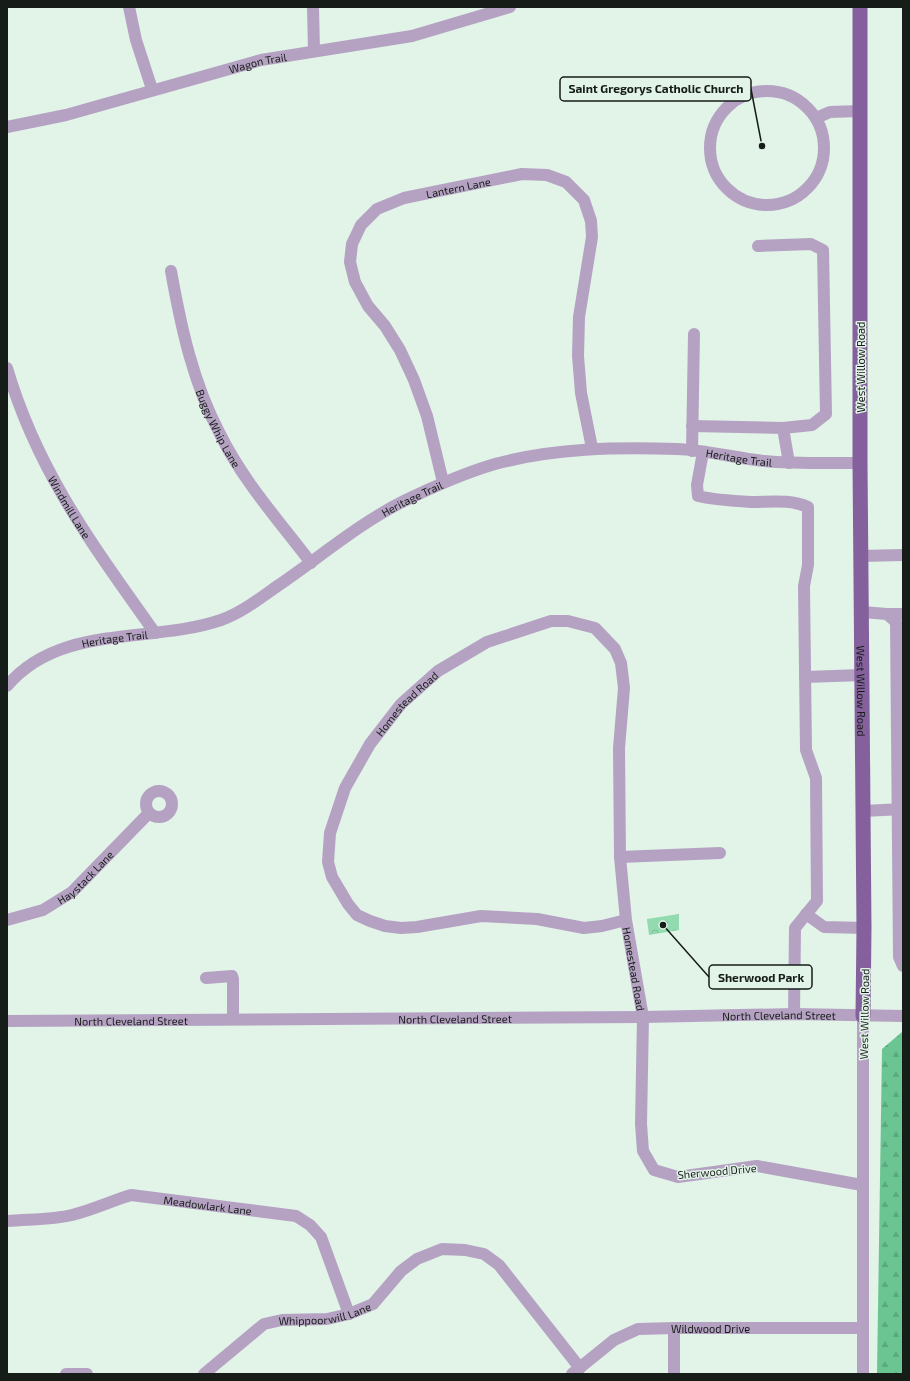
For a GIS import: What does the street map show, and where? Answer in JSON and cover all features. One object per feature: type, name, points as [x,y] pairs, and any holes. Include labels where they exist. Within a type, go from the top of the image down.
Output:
[{"type":"main road","name":"West Willow Road","points":[[860,7],[860,462],[864,928],[863,1016]]},
{"type":"street","points":[[129,7],[136,40],[152,90]]},
{"type":"street","points":[[313,7],[314,51]]},
{"type":"street","name":"Wagon Trail","points":[[7,127],[66,115],[260,60],[412,36],[510,7]]},
{"type":"street","points":[[753,92],[779,92],[798,100],[816,118],[823,134],[824,155],[819,174],[807,191],[789,202],[762,206],[742,201],[727,191],[714,173],[709,154],[711,133],[720,115],[734,101],[753,92]]},
{"type":"street","points":[[816,118],[830,112],[860,111]]},
{"type":"street","name":"Lantern Lane","points":[[443,482],[427,416],[414,380],[400,350],[368,306],[355,282],[350,262],[352,244],[360,225],[377,209],[404,198],[522,174],[547,175],[566,182],[584,200],[591,221],[592,238],[579,317],[578,356],[581,393],[592,448]]},
{"type":"street","points":[[692,426],[783,428],[812,425],[826,414],[822,250],[811,244],[758,246]]},
{"type":"street","name":"Buggy Whip Lane","points":[[171,271],[185,342],[203,398],[220,434],[238,465],[311,564]]},
{"type":"street","points":[[694,334],[692,426],[697,452],[698,496],[720,500],[796,502],[808,508],[808,564],[804,586],[806,750],[816,778],[816,901],[795,928],[794,1014]]},
{"type":"street","name":"Windmill Lane","points":[[7,368],[41,458],[64,501],[155,633]]},
{"type":"street","points":[[783,428],[789,462]]},
{"type":"street","name":"Heritage Trail","points":[[7,686],[15,676],[42,657],[80,642],[196,628],[224,619],[251,605],[389,508],[443,482],[494,464],[543,454],[592,448],[680,449],[789,462],[860,462]]},
{"type":"street","points":[[861,556],[903,555]]},
{"type":"street","points":[[862,612],[903,614]]},
{"type":"street","points":[[887,614],[896,622],[899,641],[901,940],[899,957],[903,966]]},
{"type":"street","name":"Homestead Road","points":[[626,920],[590,928],[537,918],[481,916],[417,927],[385,926],[357,915],[339,892],[332,877],[328,862],[330,834],[345,788],[370,744],[401,704],[438,671],[487,642],[551,621],[582,623],[595,628],[615,649],[624,675],[619,748],[620,857],[626,920],[643,1017]]},
{"type":"street","points":[[805,677],[862,675]]},
{"type":"street","points":[[863,811],[900,809]]},
{"type":"street","name":"Haystack Lane","points":[[7,920],[44,910],[72,892],[149,813]]},
{"type":"street","points":[[620,857],[720,853]]},
{"type":"street","points":[[806,914],[824,927],[864,928]]},
{"type":"street","points":[[206,978],[232,976],[233,1019]]},
{"type":"street","name":"North Cleveland Street","points":[[7,1021],[643,1017],[794,1014],[903,1016]]},
{"type":"street","name":"West Willow Road","points":[[863,1016],[863,1374]]},
{"type":"street","name":"Sherwood Drive","points":[[643,1017],[641,1124],[643,1151],[654,1170],[678,1177],[757,1166],[862,1185]]},
{"type":"street","name":"Meadowlark Lane","points":[[7,1220],[70,1216],[92,1210],[116,1199],[131,1195],[296,1216],[310,1225],[321,1236],[350,1314]]},
{"type":"street","name":"Whippoorwill Lane","points":[[204,1374],[264,1324],[282,1320],[327,1319],[350,1314],[373,1304],[401,1271],[417,1259],[442,1249],[465,1250],[484,1254],[499,1265],[576,1371]]},
{"type":"street","points":[[674,1328],[674,1374]]},
{"type":"street","name":"Wildwood Drive","points":[[576,1371],[614,1340],[638,1329],[863,1328]]},
{"type":"street","points":[[66,1374],[87,1374]]},
{"type":"green space","points":[[679,914],[679,930],[649,935],[647,919]]},
{"type":"green space","points":[[902,1032],[903,1374],[877,1374],[882,1049]]},
{"type":"place","name":"Saint Gregorys Catholic Church","points":[[762,146]]},
{"type":"place","name":"Sherwood Park","points":[[663,925]]}]
